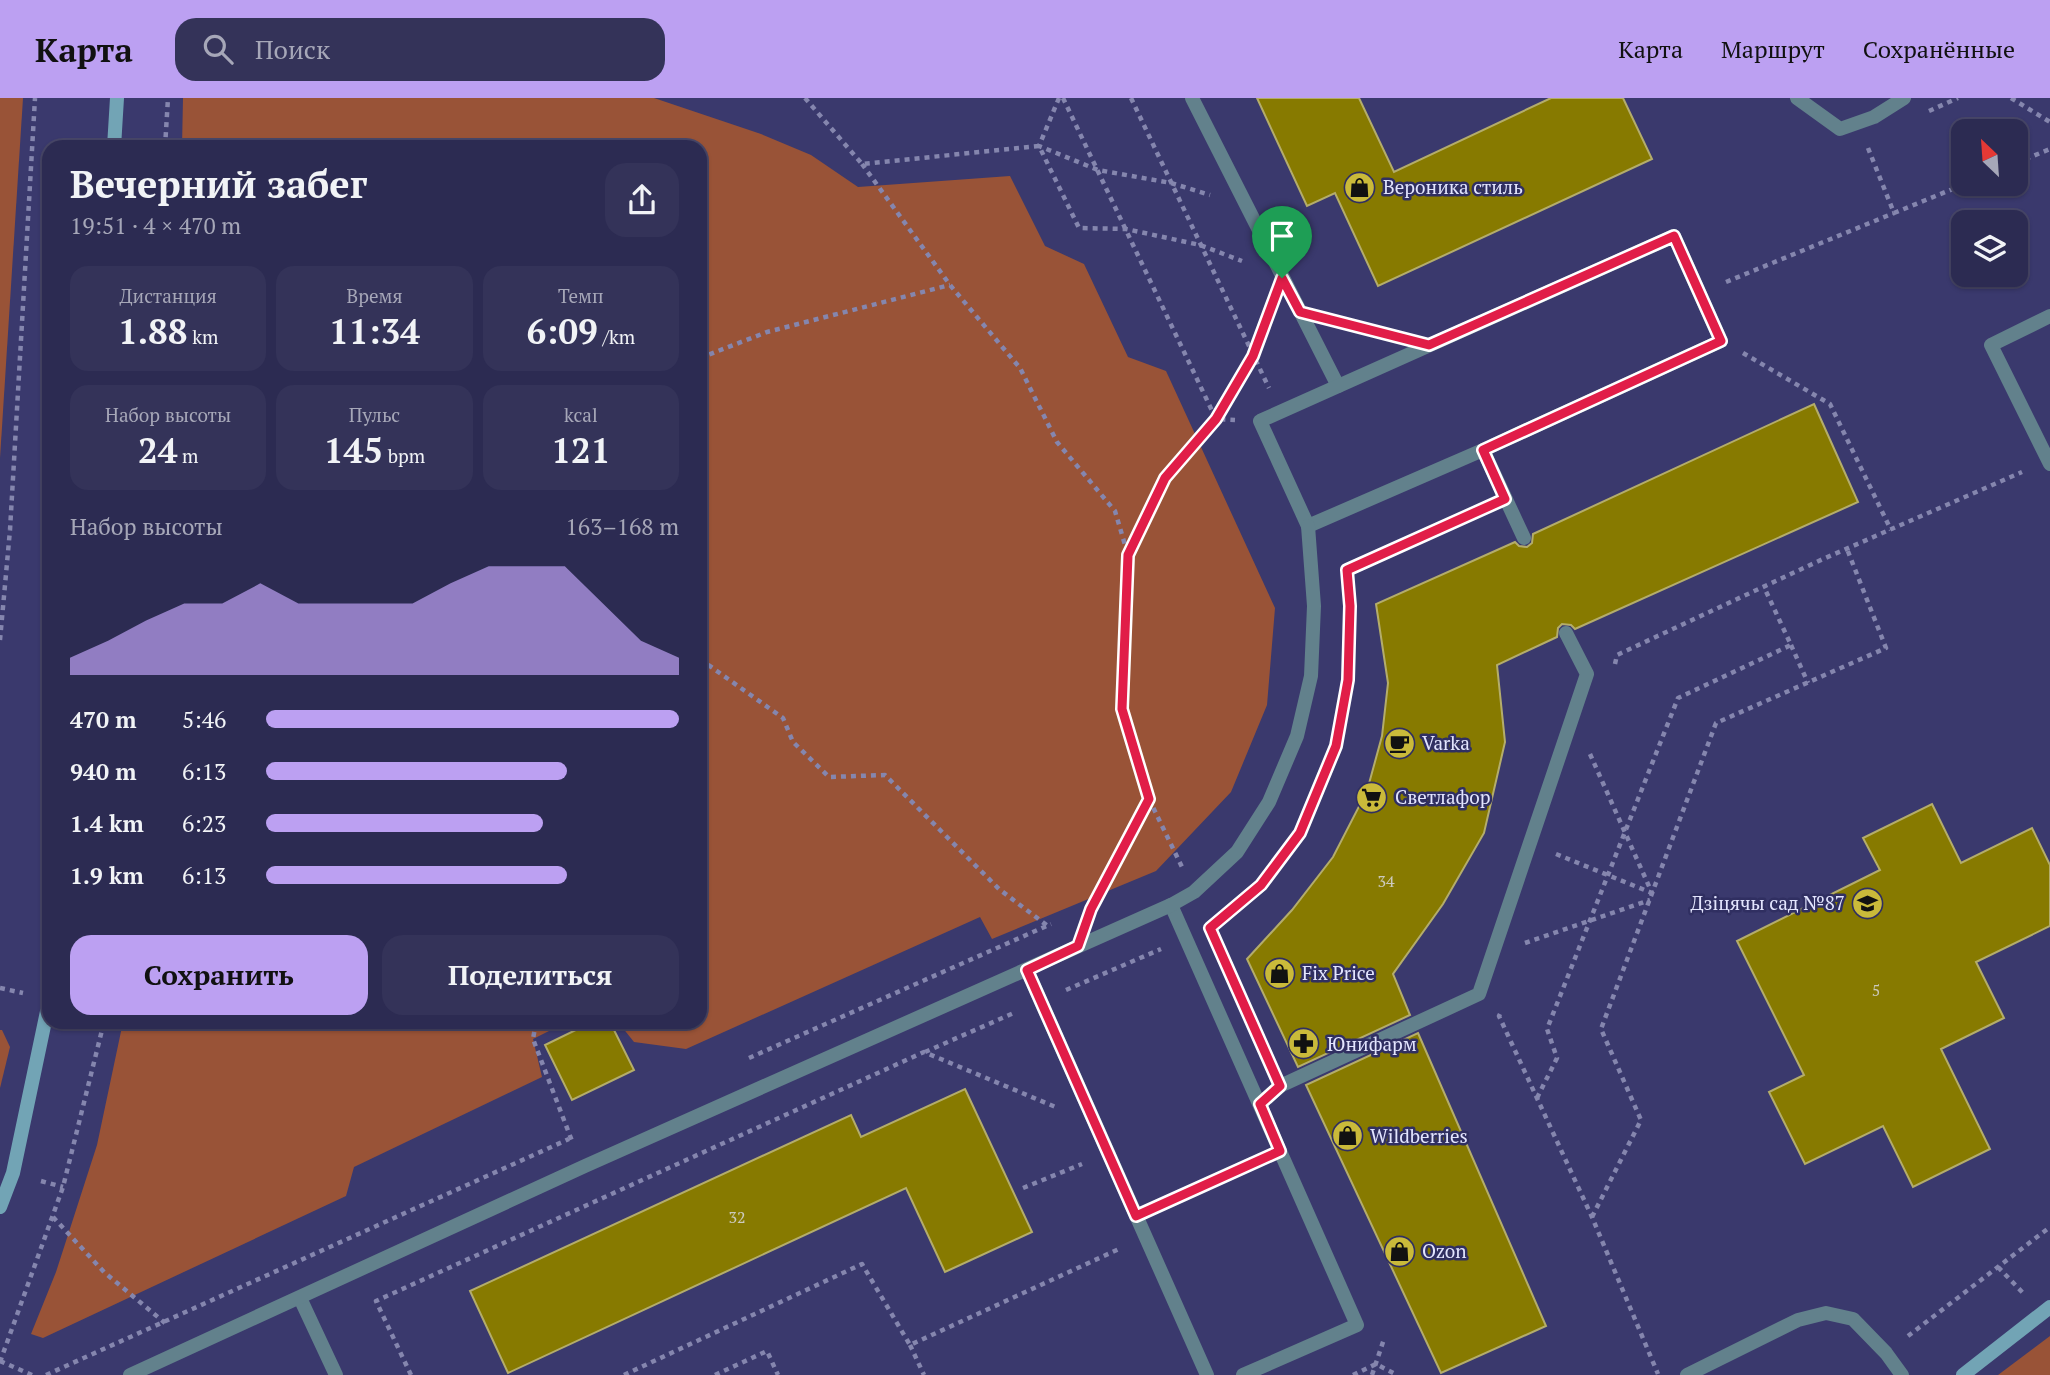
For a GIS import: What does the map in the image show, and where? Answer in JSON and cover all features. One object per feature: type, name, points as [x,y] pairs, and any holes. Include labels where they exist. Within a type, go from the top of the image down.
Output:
[{"type":"street","points":[[114,140],[117,98]]},
{"type":"street","points":[[0,1208],[13,1173],[43,1029]]},
{"type":"street","points":[[1963,1375],[2050,1307]]},
{"type":"lane","points":[[1192,98],[1338,386]]},
{"type":"lane","points":[[1797,98],[1840,130],[1874,117],[1904,98]]},
{"type":"lane","points":[[130,1375],[585,1166],[1171,905],[1194,892],[1237,852],[1269,802],[1297,736],[1311,676],[1314,606],[1308,526],[1260,421],[1674,236],[1721,341],[1483,450],[1308,526]]},
{"type":"lane","points":[[2049,462],[1992,345],[2050,316]]},
{"type":"lane","points":[[1483,450],[1524,538]]},
{"type":"lane","points":[[1260,1104],[1280,1086],[1479,994],[1587,674],[1566,633]]},
{"type":"lane","points":[[1171,905],[1357,1325],[1242,1375]]},
{"type":"lane","points":[[1027,970],[1207,1375]]},
{"type":"lane","points":[[300,1298],[336,1375]]},
{"type":"lane","points":[[1687,1375],[1798,1320],[1826,1313],[1853,1319],[1886,1353],[1902,1375]]},
{"type":"path","points":[[0,640],[10,530],[35,98]]},
{"type":"path","points":[[165,140],[168,98]]},
{"type":"path","points":[[805,98],[862,164],[950,285],[1020,368],[1057,442],[1115,512],[1128,555],[1122,709],[1149,799],[1091,909],[1078,946]]},
{"type":"path","points":[[1039,146],[1061,98]]},
{"type":"path","points":[[1061,98],[1216,419]]},
{"type":"path","points":[[1131,98],[1281,412]]},
{"type":"path","points":[[2011,98],[2050,122]]},
{"type":"path","points":[[1874,117],[1864,139],[1894,213]]},
{"type":"path","points":[[862,164],[1039,146],[1098,170],[1171,183],[1248,208]]},
{"type":"path","points":[[1039,146],[1079,228],[1126,229],[1200,244],[1282,278],[1253,356],[1216,419],[1165,478],[1128,555]]},
{"type":"path","points":[[2028,158],[2050,149]]},
{"type":"path","points":[[1724,283],[1951,190]]},
{"type":"path","points":[[707,355],[767,332],[950,285]]},
{"type":"path","points":[[1300,312],[1429,345]]},
{"type":"path","points":[[1721,341],[1830,404],[1891,530]]},
{"type":"path","points":[[1216,419],[1260,421]]},
{"type":"path","points":[[1615,666],[1617,655],[1847,549],[2049,462]]},
{"type":"path","points":[[1215,940],[1210,928],[1261,885],[1300,833],[1336,746],[1348,680],[1350,606],[1347,570],[1505,499]]},
{"type":"path","points":[[1592,1217],[1642,1120],[1601,1029],[1716,723],[1886,648],[1847,549]]},
{"type":"path","points":[[1764,587],[1808,683]]},
{"type":"path","points":[[1537,1098],[1558,1058],[1547,1029],[1678,698],[1791,645]]},
{"type":"path","points":[[707,664],[783,718],[793,742],[829,776],[885,775],[999,889],[1078,946],[1092,979]]},
{"type":"path","points":[[1585,766],[1593,743]]},
{"type":"path","points":[[1590,754],[1652,893]]},
{"type":"path","points":[[1559,841],[1555,854],[1652,893]]},
{"type":"path","points":[[1524,943],[1650,900]]},
{"type":"path","points":[[1520,955],[1529,930]]},
{"type":"path","points":[[1503,1004],[1499,1016],[1592,1217],[1658,1375]]},
{"type":"path","points":[[32,1375],[0,1362],[64,1187],[102,1029]]},
{"type":"path","points":[[535,1029],[533,1039],[571,1138],[600,1199]]},
{"type":"path","points":[[411,1375],[376,1301],[924,1052],[1059,1109]]},
{"type":"path","points":[[1136,1216],[1280,1151]]},
{"type":"path","points":[[1023,1188],[1085,1163],[1080,1152]]},
{"type":"path","points":[[53,1217],[104,1272],[165,1323]]},
{"type":"path","points":[[1886,1353],[2050,1227]]},
{"type":"path","points":[[910,1345],[1146,1237]]},
{"type":"path","points":[[624,1375],[862,1264],[910,1345],[924,1375]]},
{"type":"path","points":[[1372,1375],[1384,1339]]},
{"type":"path","points":[[715,1375],[767,1352],[778,1375]]},
{"type":"path","points":[[1353,1375],[1376,1364]]},
{"type":"path","points":[[1376,1364],[1397,1375]]},
{"type":"shaded area","points":[[0,98],[23,98],[0,458]]},
{"type":"shaded area","points":[[183,98],[654,98],[761,134],[811,155],[858,187],[1010,176],[1045,246],[1084,264],[1128,357],[1166,371],[1275,608],[1267,705],[1231,792],[1156,871],[992,939],[980,917],[686,1049],[634,1042],[624,1029],[707,1029],[707,140],[182,140]]},
{"type":"shaded area","points":[[122,1029],[553,1029],[533,1039],[542,1077],[354,1167],[346,1196],[43,1338],[31,1334],[56,1272],[97,1145]]},
{"type":"shaded area","points":[[0,1030],[10,1047],[0,1088]]},
{"type":"shaded area","points":[[2050,1336],[2050,1375],[1998,1375]]},
{"type":"building","points":[[1257,98],[1359,98],[1394,172],[1551,98],[1623,98],[1652,159],[1378,286],[1335,193],[1307,206]]},
{"type":"building","points":[[1814,404],[1858,502],[1575,629],[1571,625],[1562,624],[1558,628],[1557,637],[1497,665],[1505,742],[1484,833],[1443,904],[1393,974],[1410,1015],[1298,1067],[1247,959],[1292,910],[1333,857],[1367,791],[1382,736],[1388,683],[1376,604],[1515,542],[1519,546],[1527,547],[1532,543],[1533,534]]},
{"type":"building","points":[[1932,804],[1961,863],[2032,828],[2050,865],[2050,926],[1976,962],[2004,1018],[1941,1049],[1990,1149],[1913,1187],[1883,1126],[1805,1164],[1769,1092],[1804,1075],[1737,941],[1880,870],[1863,838]]},
{"type":"building","points":[[578,1029],[614,1029],[634,1070],[572,1100],[545,1045]]},
{"type":"building","points":[[1418,1033],[1546,1326],[1441,1373],[1306,1085]]},
{"type":"building","points":[[965,1089],[1032,1232],[945,1272],[906,1188],[508,1373],[470,1291],[851,1115],[861,1137]]},
{"type":"place","name":"Вероника стиль","points":[[1360,187]]},
{"type":"place","name":"Varka","points":[[1399,743]]},
{"type":"place","name":"Светлафор","points":[[1372,797]]},
{"type":"place","name":"Дзіцячы сад №87","points":[[1868,903]]},
{"type":"place","name":"Fix Price","points":[[1279,973]]},
{"type":"place","name":"Юнифарм","points":[[1304,1044]]},
{"type":"place","name":"Wildberries","points":[[1347,1136]]},
{"type":"place","name":"Ozon","points":[[1399,1251]]},
{"type":"route","points":[[1674,236],[1721,341],[1483,450],[1505,499],[1347,570],[1350,606],[1348,680],[1336,746],[1300,833],[1261,885],[1210,928],[1280,1086],[1260,1104],[1280,1151],[1136,1216],[1027,970],[1078,946],[1091,909],[1149,799],[1122,709],[1128,555],[1165,478],[1216,419],[1253,356],[1282,278],[1300,312],[1429,345],[1674,236]]}]
